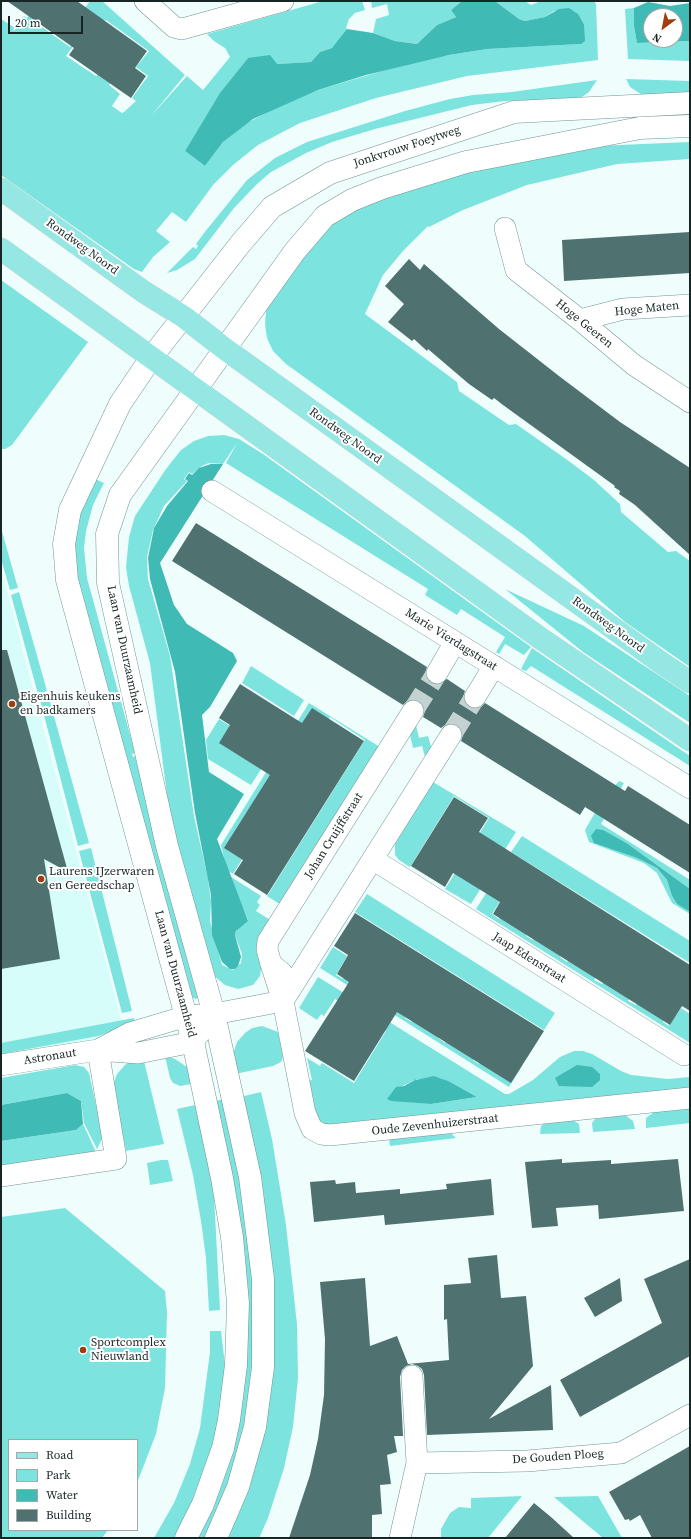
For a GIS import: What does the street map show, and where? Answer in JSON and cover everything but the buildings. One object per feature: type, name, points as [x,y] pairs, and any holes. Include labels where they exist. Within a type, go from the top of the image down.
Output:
[{"type":"main road","name":"Rondweg Noord","points":[[1,189],[144,292],[184,317],[225,349],[690,682]]},
{"type":"main road","points":[[1,249],[540,638],[690,740]]},
{"type":"street","points":[[145,1],[174,27],[182,29],[283,1]]},
{"type":"street","name":"Jonkvrouw Foeytweg","points":[[151,358],[241,243],[272,207],[330,173],[514,112],[690,103]]},
{"type":"street","points":[[225,349],[295,251],[325,216],[352,200],[382,188],[466,162],[640,128],[690,126]]},
{"type":"street","name":"Hoge Geeren","points":[[505,228],[516,270],[634,365],[690,402]]},
{"type":"street","name":"Hoge Maten","points":[[580,320],[623,309],[690,305]]},
{"type":"street","name":"Laan van Duurzaamheid","points":[[216,1538],[238,1487],[255,1427],[263,1368],[263,1279],[250,1178],[214,1014],[167,846],[108,583],[107,534],[120,494],[225,349]]},
{"type":"street","name":"Laan van Duurzaamheid","points":[[151,358],[120,404],[73,502],[65,535],[64,565],[68,586],[187,1016],[222,1178],[232,1237],[238,1303],[236,1365],[229,1420],[222,1448],[203,1504],[186,1538]]},
{"type":"street","name":"Marie Vierdagstraat","points":[[212,491],[690,788]]},
{"type":"street","points":[[436,673],[455,642]]},
{"type":"street","points":[[475,697],[494,666]]},
{"type":"street","name":"Johan Cruijffstraat","points":[[283,1002],[267,949],[270,938],[413,711]]},
{"type":"street","points":[[193,1042],[214,1014],[283,1002],[452,735]]},
{"type":"street","name":"Jaap Edenstraat","points":[[374,860],[684,1055]]},
{"type":"street","points":[[271,964],[284,974],[301,974]]},
{"type":"street","name":"Oude Zevenhuizerstraat","points":[[283,1002],[305,1113],[312,1129],[321,1134],[330,1135],[690,1098]]},
{"type":"street","name":"Astronaut","points":[[98,1050],[130,1033],[187,1016],[214,1014]]},
{"type":"street","name":"Astronaut","points":[[1,1065],[98,1050],[138,1053],[193,1042]]},
{"type":"street","points":[[1,1176],[116,1159],[98,1050]]},
{"type":"street","points":[[400,1538],[417,1462],[412,1376]]},
{"type":"street","name":"De Gouden Ploeg","points":[[417,1462],[527,1461],[621,1453],[690,1415]]},
{"type":"shaded area","points":[[1,569],[128,1045],[1,1061]]},
{"type":"green space","points":[[90,1],[102,1],[185,75],[151,116],[187,76],[203,90],[230,57],[225,48],[214,41],[207,34],[323,1],[362,1],[365,10],[355,13],[349,19],[347,29],[341,39],[332,48],[320,52],[311,62],[277,64],[248,58],[220,94],[185,151],[205,166],[223,142],[243,125],[289,101],[318,90],[412,62],[449,55],[487,49],[581,44],[581,19],[574,11],[554,11],[545,17],[525,21],[519,19],[495,1],[525,1],[531,5],[541,1],[594,1],[596,4],[598,60],[467,76],[376,98],[300,123],[258,145],[233,165],[213,185],[186,222],[172,212],[156,231],[170,242],[153,257],[142,272],[134,269],[1,175],[1,19],[15,28],[24,16],[27,18],[33,8],[45,15],[38,24],[70,47],[88,23],[79,16]],"holes":[[[106,20],[149,51],[136,67],[148,76],[132,98],[136,101],[122,113],[112,106],[120,94],[109,85],[116,77],[104,69],[96,76],[66,56],[84,31]]]},
{"type":"green space","points":[[371,1],[462,1],[451,10],[456,17],[437,25],[417,44],[395,41],[373,33],[376,19],[389,15],[387,4],[372,8]]},
{"type":"green space","points":[[634,8],[634,26],[637,43],[643,43],[643,48],[683,48],[683,41],[690,41],[690,61],[628,59],[625,9]]},
{"type":"green space","points":[[626,79],[690,81],[690,96],[644,96],[630,87]]},
{"type":"green space","points":[[597,80],[589,92],[582,97],[573,99],[505,101],[472,105],[375,129],[332,142],[306,153],[271,172],[257,184],[234,208],[195,259],[177,270],[167,273],[193,247],[196,249],[198,246],[196,244],[204,233],[247,180],[275,158],[307,142],[405,111],[450,99]]},
{"type":"green space","points":[[690,142],[690,159],[617,164],[527,185],[463,210],[429,227],[428,226],[403,251],[383,275],[365,314],[457,382],[459,391],[509,425],[516,424],[594,480],[620,504],[621,512],[668,552],[676,551],[690,561],[690,667],[625,622],[525,536],[286,364],[273,351],[267,338],[265,324],[266,311],[270,301],[327,226],[364,204],[467,171],[573,147]]},
{"type":"green space","points":[[1,280],[88,342],[12,445],[5,449],[1,449]]},
{"type":"green space","points":[[224,435],[239,439],[263,454],[531,647],[524,655],[505,644],[499,654],[496,652],[505,637],[461,609],[457,615],[425,595],[428,589],[226,463],[237,443],[223,464],[209,463],[202,466],[192,474],[189,472],[184,479],[187,481],[164,506],[153,530],[147,557],[148,579],[170,656],[194,816],[208,879],[211,901],[210,921],[222,965],[233,970],[241,963],[242,954],[235,935],[237,930],[248,920],[228,875],[261,896],[257,902],[260,905],[256,911],[272,921],[264,968],[261,969],[260,976],[253,985],[238,989],[225,985],[213,975],[171,826],[150,663],[129,586],[126,567],[129,537],[135,516],[166,469],[181,450],[194,441],[208,436]]},
{"type":"green space","points":[[93,478],[104,483],[93,505],[86,531],[84,548],[87,578],[135,753],[132,754],[133,757],[135,756],[192,960],[199,997],[196,999],[193,998],[186,982],[80,603],[73,530]]},
{"type":"green space","points":[[1,528],[18,588],[10,590],[1,559]]},
{"type":"green space","points":[[505,589],[584,626],[690,696],[690,723],[583,652]]},
{"type":"green space","points":[[19,592],[47,691],[38,694],[11,595]]},
{"type":"green space","points":[[532,648],[690,756],[690,766],[531,666],[526,671],[521,669]]},
{"type":"green space","points":[[251,666],[304,700],[294,716],[242,683]]},
{"type":"green space","points":[[49,698],[89,843],[78,846],[40,700]]},
{"type":"green space","points":[[309,703],[380,747],[281,905],[267,896],[365,740],[330,717],[233,874],[227,870],[221,845]]},
{"type":"green space","points":[[219,719],[272,752],[251,785],[208,759],[206,740]]},
{"type":"green space","points":[[416,725],[419,738],[428,736],[432,750],[426,760],[422,746],[413,748],[410,735]]},
{"type":"green space","points":[[619,781],[624,783],[601,824],[690,880],[690,889],[628,844],[598,844],[637,858],[657,868],[667,880],[672,896],[677,904],[690,912],[690,914],[672,903],[657,873],[644,863],[589,842],[585,830],[601,802]]},
{"type":"green space","points":[[433,782],[516,832],[471,904],[445,889],[489,818],[454,796],[410,867],[399,860],[395,855],[395,844]]},
{"type":"green space","points":[[522,836],[690,941],[690,963],[511,852]]},
{"type":"green space","points":[[91,848],[132,1011],[122,1013],[79,851]]},
{"type":"green space","points":[[490,887],[503,896],[492,914],[499,919],[511,900],[537,918],[526,936],[533,940],[544,922],[572,939],[560,957],[567,962],[579,944],[605,961],[594,980],[602,984],[613,965],[640,982],[628,1001],[636,1005],[647,987],[674,1003],[663,1022],[669,1026],[681,1008],[690,1014],[690,1043],[476,909]]},
{"type":"green space","points":[[367,894],[555,1013],[544,1030],[355,912]]},
{"type":"green space","points":[[333,947],[347,956],[336,975],[343,979],[354,961],[416,999],[405,1018],[412,1022],[423,1003],[450,1020],[438,1038],[445,1043],[457,1025],[484,1042],[473,1060],[479,1064],[491,1046],[522,1066],[509,1087],[320,968]]},
{"type":"green space","points":[[318,977],[344,993],[339,1001],[335,999],[324,1016],[321,1014],[317,1020],[299,1008]]},
{"type":"green space","points":[[354,1000],[505,1094],[509,1094],[533,1080],[560,1057],[574,1051],[583,1051],[592,1054],[621,1071],[631,1075],[668,1079],[690,1077],[690,1090],[330,1127],[317,1120],[307,1081],[312,1080],[307,1058],[320,1066],[322,1063],[354,1083],[386,1031],[349,1007]],"holes":[[[433,1077],[440,1078],[477,1097],[431,1104],[389,1100],[396,1089],[415,1080]]]},
{"type":"green space","points":[[134,1018],[135,1023],[98,1036],[1,1054],[1,1043]]},
{"type":"green space","points":[[262,1026],[278,1032],[283,1057],[281,1062],[273,1066],[235,1074],[233,1054],[237,1042],[252,1028]]},
{"type":"green space","points":[[165,1056],[175,1059],[187,1067],[196,1083],[180,1086],[173,1083],[170,1078]]},
{"type":"green space","points":[[144,1061],[164,1144],[126,1151],[114,1091],[114,1082],[117,1074],[129,1062]]},
{"type":"green space","points":[[75,1065],[84,1067],[89,1073],[103,1137],[97,1149],[84,1123],[81,1101],[67,1093],[1,1105],[1,1078]]},
{"type":"green space","points":[[261,1092],[272,1139],[286,1225],[297,1324],[298,1378],[293,1427],[284,1468],[268,1518],[261,1534],[259,1538],[224,1538],[269,1388],[240,1097]]},
{"type":"green space","points":[[226,1099],[251,1231],[257,1339],[242,1452],[208,1538],[194,1538],[239,1404],[214,1101]]},
{"type":"green space","points":[[200,1104],[214,1196],[220,1310],[209,1311],[206,1258],[201,1221],[193,1175],[177,1109]]},
{"type":"green space","points":[[690,1107],[690,1123],[646,1128],[646,1118],[654,1112]]},
{"type":"green space","points":[[625,1115],[633,1121],[635,1129],[593,1132],[592,1123],[595,1119]]},
{"type":"green space","points":[[573,1120],[579,1124],[580,1133],[540,1134],[541,1126],[545,1123]]},
{"type":"green space","points":[[83,1124],[96,1152],[1,1169],[1,1141],[76,1130]]},
{"type":"green space","points":[[450,1132],[456,1138],[390,1146],[389,1139]]},
{"type":"green space","points":[[168,1160],[173,1181],[150,1185],[147,1163]]},
{"type":"green space","name":"Sportcomplex Nieuwland","points":[[65,1208],[165,1291],[167,1312],[165,1388],[156,1434],[138,1480],[138,1439],[8,1439],[8,1531],[107,1531],[102,1538],[1,1538],[1,1217]]},
{"type":"green space","points":[[210,1331],[221,1331],[226,1373],[221,1429],[179,1538],[154,1538],[174,1503],[190,1464],[200,1428],[210,1352]]},
{"type":"green space","points":[[522,1496],[488,1538],[441,1538],[441,1529],[450,1513],[459,1507],[471,1508],[471,1498]]},
{"type":"green space","points":[[598,1496],[622,1538],[603,1538],[554,1497]]},
{"type":"water","points":[[462,1],[495,1],[519,19],[525,21],[545,17],[559,9],[569,8],[578,14],[584,25],[585,41],[581,44],[487,49],[449,55],[366,75],[318,90],[253,119],[223,142],[205,166],[185,151],[220,93],[248,58],[270,55],[277,64],[311,62],[320,52],[332,48],[347,29],[373,33],[395,41],[417,44],[437,25],[456,17],[451,10]]},
{"type":"water","points":[[648,2],[670,6],[690,3],[690,41],[683,41],[683,8],[643,8],[643,43],[637,43],[634,26],[634,8]]},
{"type":"water","points":[[211,464],[223,464],[160,563],[174,605],[187,624],[233,653],[237,661],[210,707],[202,715],[209,772],[244,794],[217,839],[248,921],[236,931],[235,935],[241,957],[238,966],[235,969],[230,969],[222,962],[212,935],[211,895],[195,813],[175,672],[150,579],[148,558],[154,528],[167,506],[188,481],[185,479],[189,473],[192,475],[199,468]]},
{"type":"water","points":[[596,829],[603,830],[628,844],[690,889],[690,912],[677,904],[672,896],[667,880],[657,868],[637,858],[594,843],[591,836]]},
{"type":"water","points":[[577,1065],[592,1067],[600,1074],[600,1080],[592,1087],[559,1086],[555,1078]]},
{"type":"water","points":[[434,1076],[448,1081],[477,1097],[431,1104],[391,1101],[387,1099],[396,1087],[404,1086],[415,1080],[413,1078],[416,1080]]},
{"type":"water","points":[[67,1093],[81,1101],[83,1124],[76,1130],[1,1141],[1,1105]]},
{"type":"tunnel","points":[[413,711],[437,673]]},
{"type":"tunnel","points":[[451,735],[475,697]]},
{"type":"place","name":"Eigenhuis keukens en badkamers","points":[[12,704]]},
{"type":"place","name":"Laurens IJzerwaren en Gereedschap","points":[[41,879]]},
{"type":"place","name":"Sportcomplex Nieuwland","points":[[83,1350]]}]
